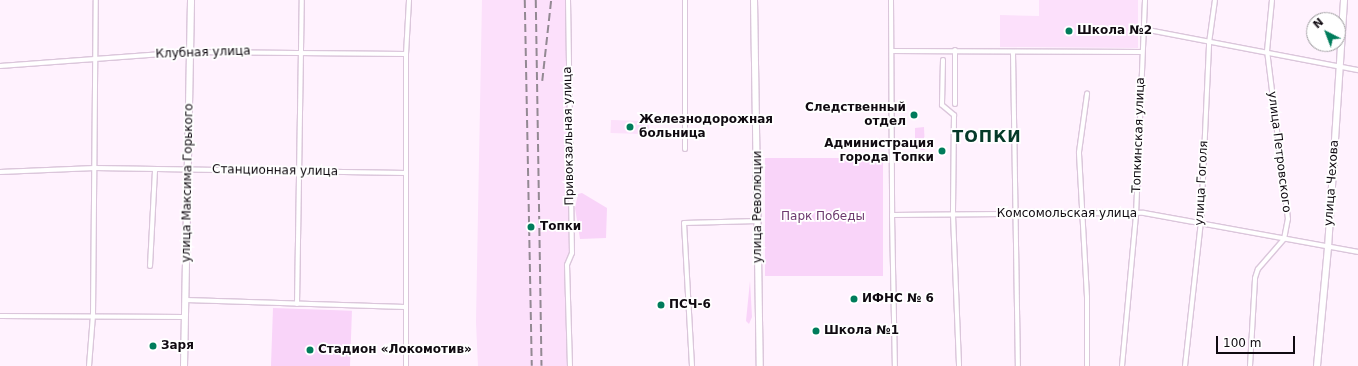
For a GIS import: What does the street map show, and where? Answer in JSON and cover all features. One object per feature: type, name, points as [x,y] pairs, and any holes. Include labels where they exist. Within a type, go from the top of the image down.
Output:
[{"type":"street","points":[[89,366],[93,315],[95,168],[94,59],[96,0]]},
{"type":"street","name":"улица Максима Горького","points":[[184,366],[189,169],[191,0]]},
{"type":"street","points":[[297,304],[298,173],[303,51],[302,0]]},
{"type":"street","points":[[406,366],[406,54],[409,0]]},
{"type":"street","name":"Привокзальная улица","points":[[568,0],[572,253],[567,265],[570,366]]},
{"type":"street","points":[[685,149],[686,0]]},
{"type":"street","name":"улица Революции","points":[[754,0],[760,366]]},
{"type":"street","points":[[891,0],[893,51],[892,215],[895,366]]},
{"type":"street","name":"Топкинская улица","points":[[1122,366],[1136,215],[1145,0]]},
{"type":"street","name":"улица Гоголя","points":[[1185,366],[1201,222],[1209,43],[1215,0]]},
{"type":"street","name":"улица Петровского","points":[[1272,0],[1267,51],[1287,203],[1284,239]]},
{"type":"street","name":"улица Чехова","points":[[1317,366],[1328,248],[1344,0]]},
{"type":"street","points":[[1143,29],[1209,43],[1267,51],[1358,70]]},
{"type":"street","points":[[893,51],[955,50],[1013,52],[1142,52]]},
{"type":"street","points":[[955,50],[955,104]]},
{"type":"street","name":"Клубная улица","points":[[0,66],[190,52],[303,51],[406,54]]},
{"type":"street","points":[[1013,52],[1017,214],[1018,366]]},
{"type":"street","points":[[943,60],[942,105],[954,115],[953,215],[959,366]]},
{"type":"street","points":[[1086,366],[1087,297],[1079,152],[1087,94]]},
{"type":"street","name":"Станционная улица","points":[[0,172],[95,168],[155,170],[189,169],[298,173],[406,173]]},
{"type":"street","points":[[150,266],[155,170]]},
{"type":"street","name":"Комсомольская улица","points":[[892,215],[1082,212],[1136,215],[1144,213],[1201,222],[1328,248],[1358,252]]},
{"type":"street","points":[[692,366],[684,223],[758,221]]},
{"type":"street","points":[[1250,366],[1255,278],[1258,270],[1284,239]]},
{"type":"street","points":[[186,300],[405,307]]},
{"type":"street","points":[[0,316],[93,315],[185,317]]},
{"type":"shaded area","points":[[482,0],[568,0],[571,366],[478,366],[476,322]]},
{"type":"shaded area","name":"Школа №2","points":[[1039,0],[1138,0],[1138,48],[1000,47],[1000,15],[1039,16]]},
{"type":"shaded area","name":"Железнодорожная больница","points":[[611,120],[649,121],[649,134],[611,133]]},
{"type":"green space","points":[[924,127],[925,150],[921,150],[915,144],[915,128]]},
{"type":"green space","name":"Парк Победы","points":[[765,158],[883,158],[883,276],[765,276]]},
{"type":"green space","points":[[582,193],[607,208],[606,238],[580,239],[575,208],[578,194]]},
{"type":"green space","points":[[750,281],[752,317],[749,324],[746,321]]},
{"type":"green space","name":"Стадион «Локомотив»","points":[[273,308],[352,311],[350,366],[271,366]]},
{"type":"railway","points":[[525,0],[532,366]]},
{"type":"railway","points":[[536,0],[542,366]]},
{"type":"railway","points":[[542,81],[551,0]]},
{"type":"place","name":"Школа №2","points":[[1069,31]]},
{"type":"place","name":"Следственный отдел","points":[[914,115]]},
{"type":"place","name":"Железнодорожная больница","points":[[630,127]]},
{"type":"place","name":"Администрация города Топки","points":[[942,151]]},
{"type":"place","name":"Топки","points":[[531,227]]},
{"type":"place","name":"ИФНС № 6","points":[[854,299]]},
{"type":"place","name":"ПСЧ-6","points":[[661,305]]},
{"type":"place","name":"Школа №1","points":[[816,331]]},
{"type":"place","name":"Заря","points":[[153,346]]},
{"type":"place","name":"Стадион «Локомотив»","points":[[310,350]]},
{"type":"district","name":"ТОПКИ","points":[[987,137]]}]
